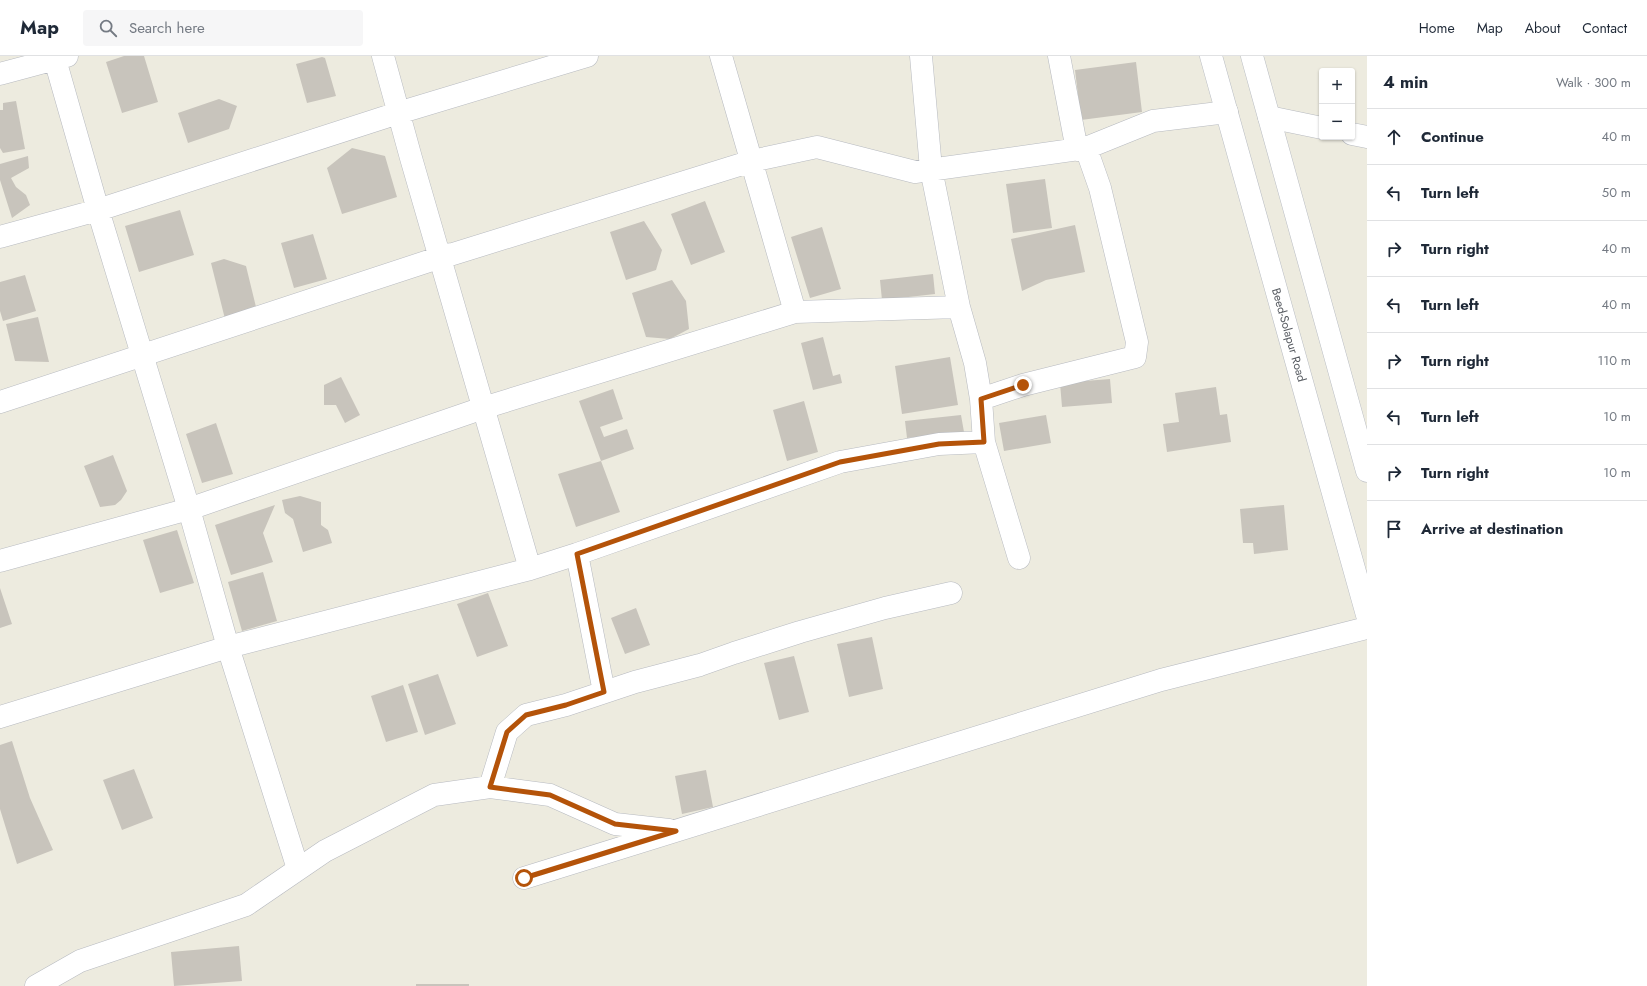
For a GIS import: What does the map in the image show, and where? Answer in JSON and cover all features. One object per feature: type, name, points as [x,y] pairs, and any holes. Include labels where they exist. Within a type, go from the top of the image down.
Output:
[{"type":"street","points":[[383,56],[398,113],[530,569]]},
{"type":"street","points":[[0,237],[98,210],[398,113],[587,56]]},
{"type":"street","points":[[721,56],[795,312]]},
{"type":"street","points":[[921,56],[930,169],[959,307],[975,363],[981,399],[984,442],[1019,558]]},
{"type":"street","points":[[981,399],[1023,385],[1135,357],[1137,342],[1100,188],[1081,149],[1059,56]]},
{"type":"street","name":"Beed-Solapur Road","points":[[1211,56],[1367,615]]},
{"type":"street","points":[[1252,56],[1367,471]]},
{"type":"street","points":[[0,74],[59,57],[98,210],[144,355],[228,647],[298,869]]},
{"type":"street","points":[[0,402],[438,258],[439,256],[453,254],[752,161],[817,147],[915,172],[1081,149],[1153,122],[1227,112]]},
{"type":"street","points":[[1269,117],[1319,127]]},
{"type":"street","points":[[1355,135],[1367,137]]},
{"type":"street","points":[[0,561],[189,509],[483,408],[795,312],[959,307]]},
{"type":"street","points":[[0,718],[228,647],[530,569],[840,462],[939,444],[984,442]]},
{"type":"street","points":[[577,554],[604,692]]},
{"type":"street","points":[[490,787],[507,732],[526,715],[566,705],[604,692],[700,665],[800,632],[885,608],[951,593]]},
{"type":"street","points":[[524,878],[1161,680],[1367,628]]},
{"type":"street","points":[[36,986],[80,962],[246,905],[325,851],[434,795],[490,787],[550,795],[615,824],[676,831]]},
{"type":"building","points":[[124,56],[144,56],[158,102],[122,113],[106,62]]},
{"type":"building","points":[[322,57],[325,58],[336,96],[307,103],[296,64]]},
{"type":"building","points":[[1136,62],[1142,112],[1081,120],[1075,70]]},
{"type":"building","points":[[219,99],[237,106],[229,129],[188,143],[178,113]]},
{"type":"building","points":[[16,101],[25,149],[3,153],[0,148],[0,110],[3,110],[3,103]]},
{"type":"building","points":[[352,148],[385,156],[397,197],[342,214],[327,168]]},
{"type":"building","points":[[28,156],[29,168],[11,178],[16,187],[26,195],[30,205],[12,218],[0,180],[0,164]]},
{"type":"building","points":[[1045,179],[1052,228],[1013,233],[1006,184]]},
{"type":"building","points":[[705,201],[725,252],[691,265],[671,214]]},
{"type":"building","points":[[180,210],[194,255],[139,272],[125,226]]},
{"type":"building","points":[[644,221],[662,250],[656,270],[626,280],[610,232]]},
{"type":"building","points":[[1075,225],[1085,272],[1046,280],[1022,291],[1011,239]]},
{"type":"building","points":[[822,227],[841,289],[810,298],[791,237]]},
{"type":"building","points":[[313,234],[327,279],[294,288],[281,243]]},
{"type":"building","points":[[224,259],[246,266],[257,311],[225,319],[211,263]]},
{"type":"building","points":[[933,274],[935,294],[882,300],[880,280]]},
{"type":"building","points":[[25,275],[36,311],[3,321],[0,311],[0,282]]},
{"type":"building","points":[[672,280],[686,301],[689,329],[670,339],[646,337],[632,293]]},
{"type":"building","points":[[38,317],[49,362],[15,361],[6,324]]},
{"type":"building","points":[[823,337],[833,376],[840,374],[842,383],[813,390],[801,343]]},
{"type":"building","points":[[950,357],[958,405],[902,414],[895,366]]},
{"type":"building","points":[[341,377],[360,415],[345,423],[336,405],[324,405],[324,385]]},
{"type":"building","points":[[1110,379],[1112,403],[1062,407],[1060,383]]},
{"type":"building","points":[[1216,387],[1220,415],[1227,414],[1231,442],[1167,452],[1163,424],[1179,422],[1175,393]]},
{"type":"building","points":[[613,389],[623,419],[600,427],[604,437],[627,429],[634,449],[601,461],[579,401]]},
{"type":"building","points":[[804,401],[818,452],[787,461],[773,410]]},
{"type":"building","points":[[961,415],[964,432],[907,438],[905,421]]},
{"type":"building","points":[[1046,415],[1051,443],[1004,451],[999,423]]},
{"type":"building","points":[[216,423],[233,474],[202,483],[186,434]]},
{"type":"building","points":[[113,455],[127,491],[121,500],[115,505],[100,507],[84,466]]},
{"type":"building","points":[[601,461],[620,512],[576,527],[558,474]]},
{"type":"building","points":[[300,496],[321,502],[321,525],[328,530],[332,543],[303,552],[293,519],[285,513],[282,500]]},
{"type":"building","points":[[275,505],[263,533],[273,562],[231,575],[215,525]]},
{"type":"building","points":[[1284,505],[1288,550],[1254,554],[1253,543],[1243,543],[1240,509]]},
{"type":"building","points":[[177,530],[194,583],[160,593],[143,540]]},
{"type":"building","points":[[263,572],[277,621],[242,631],[228,582]]},
{"type":"building","points":[[0,588],[12,624],[0,628]]},
{"type":"building","points":[[488,593],[508,646],[477,657],[457,604]]},
{"type":"building","points":[[636,608],[650,645],[625,654],[611,618]]},
{"type":"building","points":[[872,637],[883,689],[849,697],[837,644]]},
{"type":"building","points":[[794,656],[809,712],[779,720],[764,663]]},
{"type":"building","points":[[438,674],[456,724],[425,735],[408,684]]},
{"type":"building","points":[[403,685],[418,732],[386,742],[371,696]]},
{"type":"building","points":[[12,741],[30,798],[53,850],[17,864],[0,809],[0,745]]},
{"type":"building","points":[[134,769],[153,818],[122,830],[103,780]]},
{"type":"building","points":[[706,770],[713,807],[682,814],[675,776]]},
{"type":"building","points":[[239,946],[242,981],[174,986],[171,952]]},
{"type":"building","points":[[416,984],[469,984],[469,986],[416,986]]},
{"type":"route","points":[[524,878],[676,831],[615,824],[550,795],[490,787],[507,732],[526,715],[566,705],[604,692],[577,554],[840,462],[939,444],[984,442],[981,399],[1023,385]]}]
